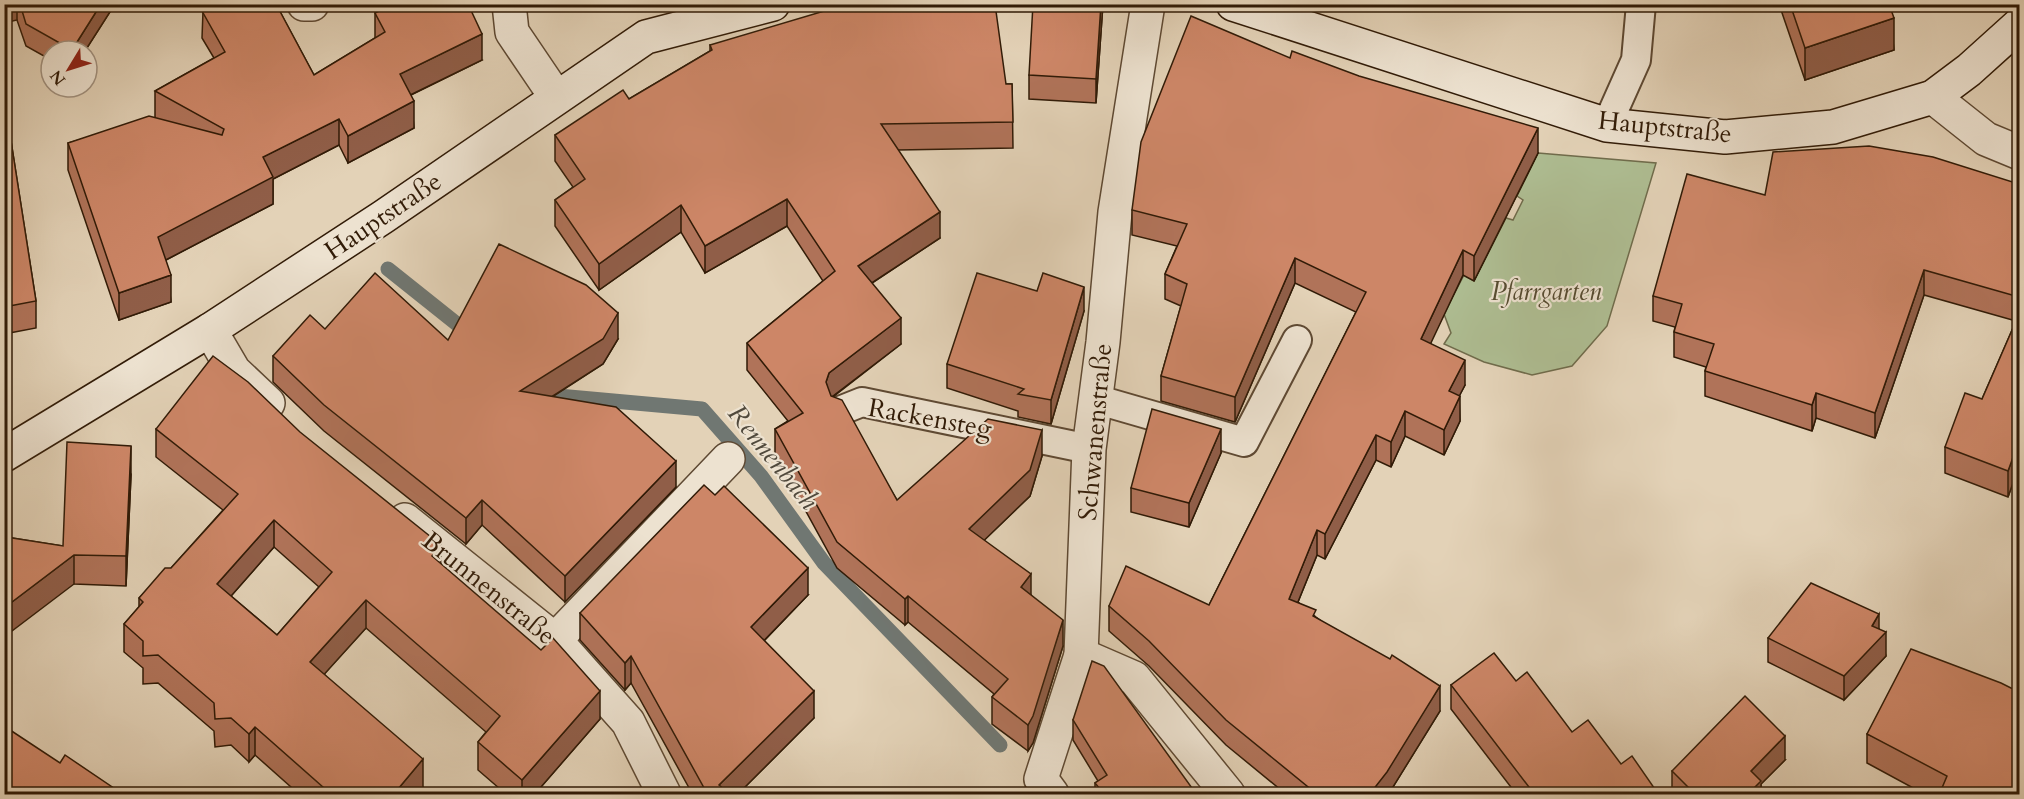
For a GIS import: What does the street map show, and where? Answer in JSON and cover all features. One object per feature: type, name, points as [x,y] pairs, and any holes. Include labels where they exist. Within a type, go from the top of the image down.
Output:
[{"type":"street","points":[[304,4],[312,4]]},
{"type":"street","points":[[509,4],[512,32],[556,97]]},
{"type":"street","name":"Hauptstraße","points":[[4,455],[210,330],[383,217],[646,37],[772,4]]},
{"type":"street","name":"Schwanenstraße","points":[[1052,795],[1041,779],[1081,656],[1089,449],[1115,212],[1148,4]]},
{"type":"street","name":"Hauptstraße","points":[[1233,4],[1607,125],[1725,137],[1833,127],[1933,97]]},
{"type":"street","points":[[2019,24],[1969,70],[1933,97],[1986,140],[2019,153]]},
{"type":"street","points":[[210,330],[234,371],[286,420]]},
{"type":"street","points":[[555,640],[728,459]]},
{"type":"street","name":"Brunnenstraße","points":[[377,497],[555,640],[628,722],[664,795]]},
{"type":"street","points":[[1081,656],[1134,678],[1228,795]]},
{"type":"lane","points":[[1607,125],[1636,60],[1641,4]]},
{"type":"lane","points":[[1095,399],[1244,442],[1297,340]]},
{"type":"lane","name":"Rackensteg","points":[[842,410],[862,402],[1089,449]]},
{"type":"green space","name":"Pfarrgarten","points":[[1538,153],[1656,163],[1607,326],[1572,366],[1532,375],[1484,362],[1444,344],[1451,333],[1444,314],[1464,275],[1474,281],[1506,218],[1513,220],[1523,200],[1517,196]]},
{"type":"building","points":[[20,4],[101,4],[79,39],[53,39],[26,24]]},
{"type":"building","points":[[214,4],[276,4],[314,75],[385,32],[375,13],[393,4],[468,4],[482,34],[400,74],[414,101],[348,136],[339,119],[263,157],[273,177],[158,237],[171,275],[119,293],[68,143],[149,116],[222,135],[224,129],[155,91],[225,52],[202,11]]},
{"type":"building","points":[[847,4],[995,4],[1006,84],[1012,84],[1013,122],[881,124],[940,212],[858,266],[901,318],[829,373],[826,382],[831,396],[842,400],[897,500],[988,419],[1042,430],[1030,470],[969,529],[1031,574],[1021,587],[1063,620],[1033,716],[1028,725],[992,697],[1008,679],[908,596],[905,599],[837,542],[775,429],[803,413],[747,343],[835,271],[787,199],[705,246],[681,205],[599,264],[555,200],[585,179],[555,135],[623,90],[629,99],[712,50],[710,45]]},
{"type":"building","points":[[1033,4],[1101,4],[1096,79],[1029,75]]},
{"type":"building","points":[[1790,4],[1889,4],[1894,18],[1805,48]]},
{"type":"building","points":[[1191,16],[1290,58],[1292,51],[1359,76],[1538,128],[1474,256],[1463,250],[1421,339],[1465,360],[1449,391],[1460,396],[1444,430],[1405,411],[1391,442],[1376,435],[1325,534],[1317,530],[1289,599],[1316,610],[1313,616],[1390,659],[1392,655],[1440,686],[1387,772],[1369,795],[1318,795],[1226,720],[1149,641],[1109,606],[1126,566],[1209,605],[1366,292],[1295,258],[1235,397],[1161,376],[1187,284],[1165,274],[1187,224],[1132,210],[1141,142]]},
{"type":"building","points":[[4,96],[36,301],[4,307]]},
{"type":"building","points":[[1869,146],[1933,157],[2019,184],[2019,297],[1924,270],[1875,413],[1816,393],[1812,405],[1705,371],[1714,344],[1674,332],[1682,304],[1653,296],[1687,174],[1765,195],[1773,152]]},
{"type":"building","points":[[499,244],[586,285],[618,313],[603,339],[520,391],[616,407],[676,461],[565,576],[482,500],[466,518],[324,405],[273,356],[310,315],[325,329],[375,273],[448,340]]},
{"type":"building","points":[[977,273],[1037,291],[1043,273],[1084,287],[1051,400],[1018,394],[1024,389],[947,364]]},
{"type":"building","points":[[2019,314],[2019,441],[2008,471],[1945,447],[1965,393],[1982,399]]},
{"type":"building","points":[[213,356],[248,382],[300,432],[441,545],[432,556],[541,650],[553,638],[600,691],[522,780],[478,742],[500,716],[366,600],[310,662],[423,759],[393,795],[332,795],[255,727],[249,734],[231,718],[215,719],[214,703],[158,655],[143,656],[143,641],[124,624],[143,602],[139,598],[165,568],[171,568],[238,494],[156,429]],"holes":[[[274,520],[332,572],[277,635],[217,584]]]},
{"type":"building","points":[[1152,409],[1221,429],[1189,503],[1131,488]]},
{"type":"building","points":[[67,442],[131,446],[126,556],[74,555],[4,608],[4,535],[63,546]]},
{"type":"building","points":[[704,485],[715,495],[724,486],[808,568],[751,627],[814,691],[719,785],[731,795],[708,795],[631,656],[625,663],[580,613]]},
{"type":"building","points":[[1811,583],[1879,614],[1872,626],[1886,632],[1844,676],[1768,638]]},
{"type":"building","points":[[1911,649],[2019,692],[2019,795],[1939,795],[1947,776],[1867,734]]},
{"type":"building","points":[[1494,653],[1516,681],[1527,672],[1572,732],[1588,720],[1621,764],[1632,756],[1659,795],[1535,795],[1451,685]]},
{"type":"building","points":[[1092,661],[1104,666],[1197,795],[1105,795],[1095,783],[1107,775],[1073,720]]},
{"type":"building","points":[[1745,696],[1785,736],[1751,771],[1761,781],[1747,795],[1696,795],[1672,771]]},
{"type":"building","points":[[4,726],[60,763],[65,755],[124,795],[4,795]]},
{"type":"waterway","name":"Rennenbach","points":[[388,269],[472,336]]},
{"type":"waterway","name":"Rennenbach","points":[[539,388],[547,395],[702,409],[761,476],[824,563],[1000,745]]}]
